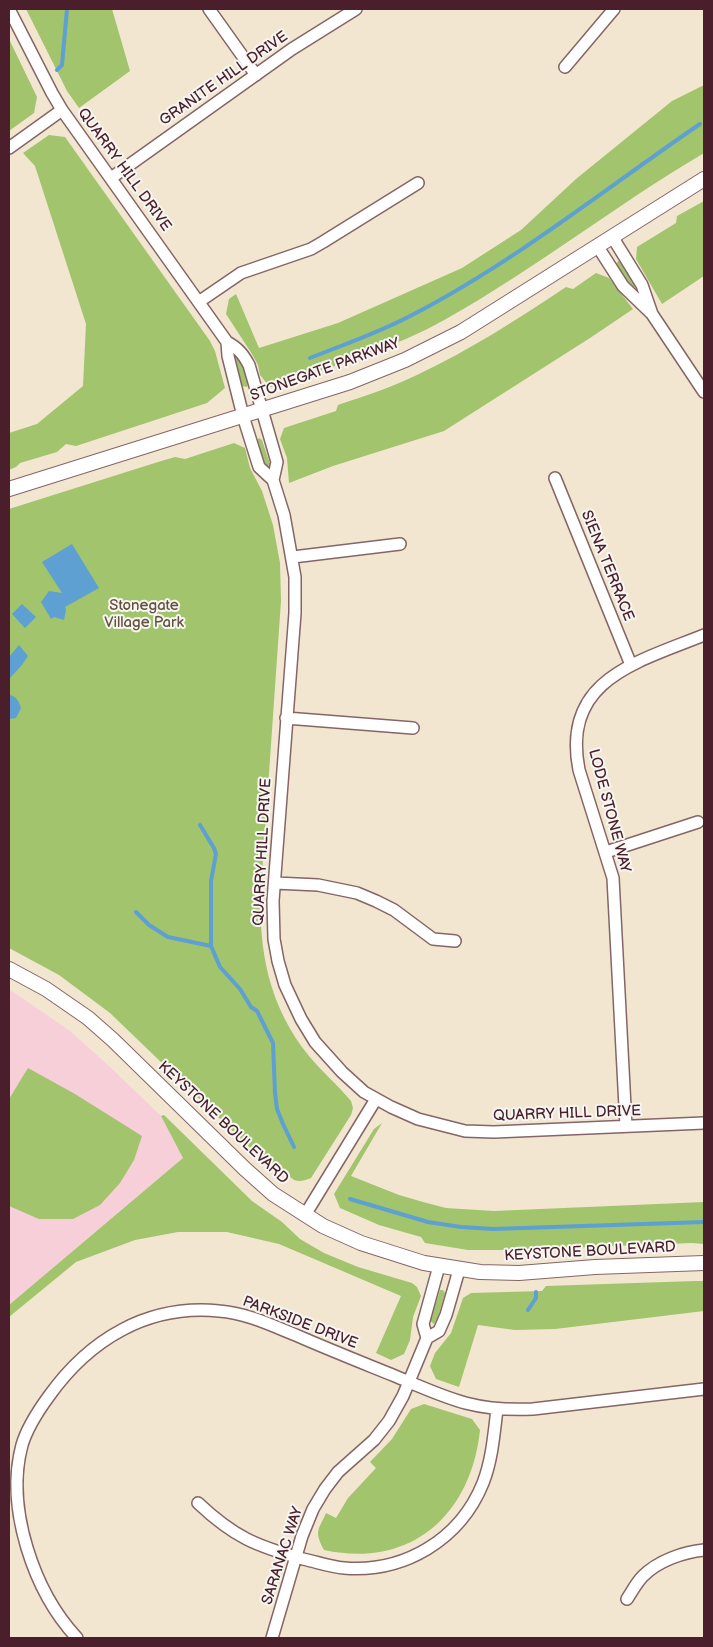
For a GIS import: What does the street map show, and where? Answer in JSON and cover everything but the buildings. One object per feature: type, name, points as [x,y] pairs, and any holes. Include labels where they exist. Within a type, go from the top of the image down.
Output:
[{"type":"street","name":"QUARRY HILL DRIVE","points":[[9,9],[62,110],[200,301],[227,342],[238,348],[249,365],[277,462],[272,480]]},
{"type":"street","points":[[209,9],[256,75]]},
{"type":"street","name":"GRANITE HILL DRIVE","points":[[111,178],[300,44],[356,9]]},
{"type":"street","points":[[565,67],[614,9]]},
{"type":"street","points":[[9,148],[62,110]]},
{"type":"street","name":"STONEGATE PARKWAY","points":[[9,489],[261,411],[350,382],[405,360],[461,332],[704,179]]},
{"type":"street","points":[[200,301],[241,274],[323,242],[418,183]]},
{"type":"street","points":[[613,238],[642,284],[652,314]]},
{"type":"street","points":[[598,247],[623,286],[652,314],[699,373],[704,392]]},
{"type":"street","name":"QUARRY HILL DRIVE","points":[[227,342],[228,356],[243,416],[259,467],[272,480],[284,514],[293,558],[296,590],[295,613],[273,915],[274,939],[281,972],[292,1003],[309,1033],[324,1053],[364,1092],[418,1119],[465,1131],[494,1132],[704,1122]]},
{"type":"street","name":"SIENA TERRACE","points":[[555,478],[631,665]]},
{"type":"street","points":[[293,558],[400,544]]},
{"type":"street","name":"LODE STONE WAY","points":[[626,1126],[613,878],[579,770],[576,754],[577,731],[584,710],[595,692],[611,677],[631,665],[704,635]]},
{"type":"street","points":[[286,718],[413,728]]},
{"type":"street","points":[[606,852],[698,822]]},
{"type":"street","points":[[275,883],[318,885],[357,893],[394,910],[432,939],[455,941]]},
{"type":"street","name":"KEYSTONE BOULEVARD","points":[[9,969],[46,989],[88,1018],[273,1194],[323,1226],[361,1243],[408,1259],[459,1270],[480,1272],[519,1273],[595,1267],[704,1263]]},
{"type":"street","points":[[305,1215],[376,1099]]},
{"type":"street","name":"SARANAC WAY","points":[[427,1338],[423,1324],[435,1287],[439,1266]]},
{"type":"street","name":"SARANAC WAY","points":[[272,1638],[307,1521],[325,1489],[338,1472],[374,1440],[389,1421],[409,1382],[427,1338],[439,1330],[446,1316],[459,1270]]},
{"type":"street","name":"PARKSIDE DRIVE","points":[[77,1638],[58,1616],[49,1601],[32,1561],[19,1510],[18,1469],[22,1444],[37,1415],[62,1379],[90,1350],[123,1328],[147,1319],[182,1311],[217,1310],[231,1312],[267,1323],[452,1400],[481,1408],[533,1409],[704,1389]]},
{"type":"street","points":[[198,1503],[218,1522],[246,1540],[296,1557],[342,1568],[379,1567],[415,1556],[446,1537],[466,1514],[483,1482],[491,1456],[496,1409]]},
{"type":"street","points":[[627,1599],[641,1578],[654,1567],[684,1554],[704,1550]]},
{"type":"shaded area","points":[[9,990],[70,1031],[161,1116],[183,1158],[9,1305]]},
{"type":"green space","points":[[26,9],[112,9],[130,71],[79,108],[67,91]]},
{"type":"green space","points":[[9,39],[37,97],[34,113],[9,131]]},
{"type":"green space","points":[[704,85],[704,153],[479,300],[446,319],[385,348],[277,386],[270,387],[260,375],[258,365],[252,354],[226,314],[229,299],[236,294],[259,348],[338,323],[462,268],[521,230],[576,179],[672,101]]},
{"type":"green space","points":[[49,135],[65,137],[210,341],[215,351],[225,388],[207,403],[76,446],[66,444],[57,452],[20,463],[9,470],[9,433],[37,424],[83,386],[86,324],[35,166],[23,153]]},
{"type":"green space","points":[[704,201],[704,276],[662,304],[636,259],[637,247],[676,223],[677,216]]},
{"type":"green space","points":[[618,261],[622,261],[637,284],[636,287],[631,287],[616,265]]},
{"type":"green space","points":[[596,273],[609,278],[633,309],[444,431],[333,466],[289,483],[287,458],[280,439],[284,428],[336,411],[338,405],[417,375],[493,334],[566,287],[573,289]]},
{"type":"green space","points":[[238,357],[241,359],[248,384],[247,387],[242,386],[235,359]]},
{"type":"green space","points":[[259,438],[262,440],[270,464],[267,468],[256,441]]},
{"type":"green space","name":"Stonegate Village Park","points":[[234,443],[245,448],[250,468],[262,491],[273,525],[280,563],[281,601],[261,888],[264,955],[275,998],[295,1037],[314,1062],[351,1101],[353,1108],[351,1115],[311,1178],[301,1181],[292,1179],[280,1169],[270,1167],[110,1013],[59,975],[9,948],[9,509],[175,457],[185,459]]},
{"type":"green space","points":[[28,1068],[75,1094],[142,1136],[134,1160],[120,1183],[100,1205],[73,1219],[39,1219],[9,1206],[9,1099]]},
{"type":"green space","points":[[164,1115],[252,1201],[282,1222],[300,1239],[324,1253],[358,1267],[412,1283],[417,1287],[421,1296],[413,1317],[410,1340],[404,1354],[391,1360],[376,1353],[401,1296],[279,1244],[227,1232],[178,1232],[135,1240],[76,1262],[9,1317],[9,1305],[183,1158],[161,1116]]},
{"type":"green space","points":[[382,1123],[351,1176],[399,1195],[446,1208],[494,1211],[704,1202],[704,1244],[468,1250],[425,1243],[421,1237],[379,1225],[340,1208],[334,1194],[374,1129]]},
{"type":"green space","points":[[704,1281],[704,1311],[555,1329],[515,1330],[478,1325],[459,1387],[436,1379],[430,1366],[435,1353],[451,1333],[463,1298],[471,1293],[542,1291],[546,1286]]},
{"type":"green space","points":[[440,1290],[443,1290],[445,1293],[434,1324],[430,1321]]},
{"type":"green space","points":[[424,1404],[472,1419],[480,1430],[474,1460],[464,1487],[450,1510],[431,1529],[409,1543],[384,1551],[355,1554],[324,1550],[318,1531],[326,1513],[336,1518],[348,1498],[376,1468],[370,1462],[392,1439],[411,1409]]},
{"type":"water","points":[[72,544],[99,588],[65,607],[64,620],[54,617],[51,619],[41,602],[49,591],[62,593],[42,562]]},
{"type":"water","points":[[22,604],[36,617],[25,628],[12,614]]},
{"type":"water","points":[[19,645],[28,656],[9,679],[9,657]]},
{"type":"water","points":[[9,695],[17,699],[21,708],[16,718],[9,719]]},
{"type":"waterway","points":[[57,70],[62,65],[67,9]]},
{"type":"waterway","points":[[310,358],[389,327],[452,293],[525,247],[700,124]]},
{"type":"waterway","points":[[200,825],[216,854],[211,881],[211,946],[220,967],[240,989],[251,1007],[257,1011],[273,1043],[277,1109],[294,1147]]},
{"type":"waterway","points":[[136,912],[149,925],[168,937],[211,946]]},
{"type":"waterway","points":[[350,1199],[428,1222],[461,1227],[493,1229],[704,1222]]},
{"type":"waterway","points":[[528,1310],[536,1298],[536,1292]]}]
